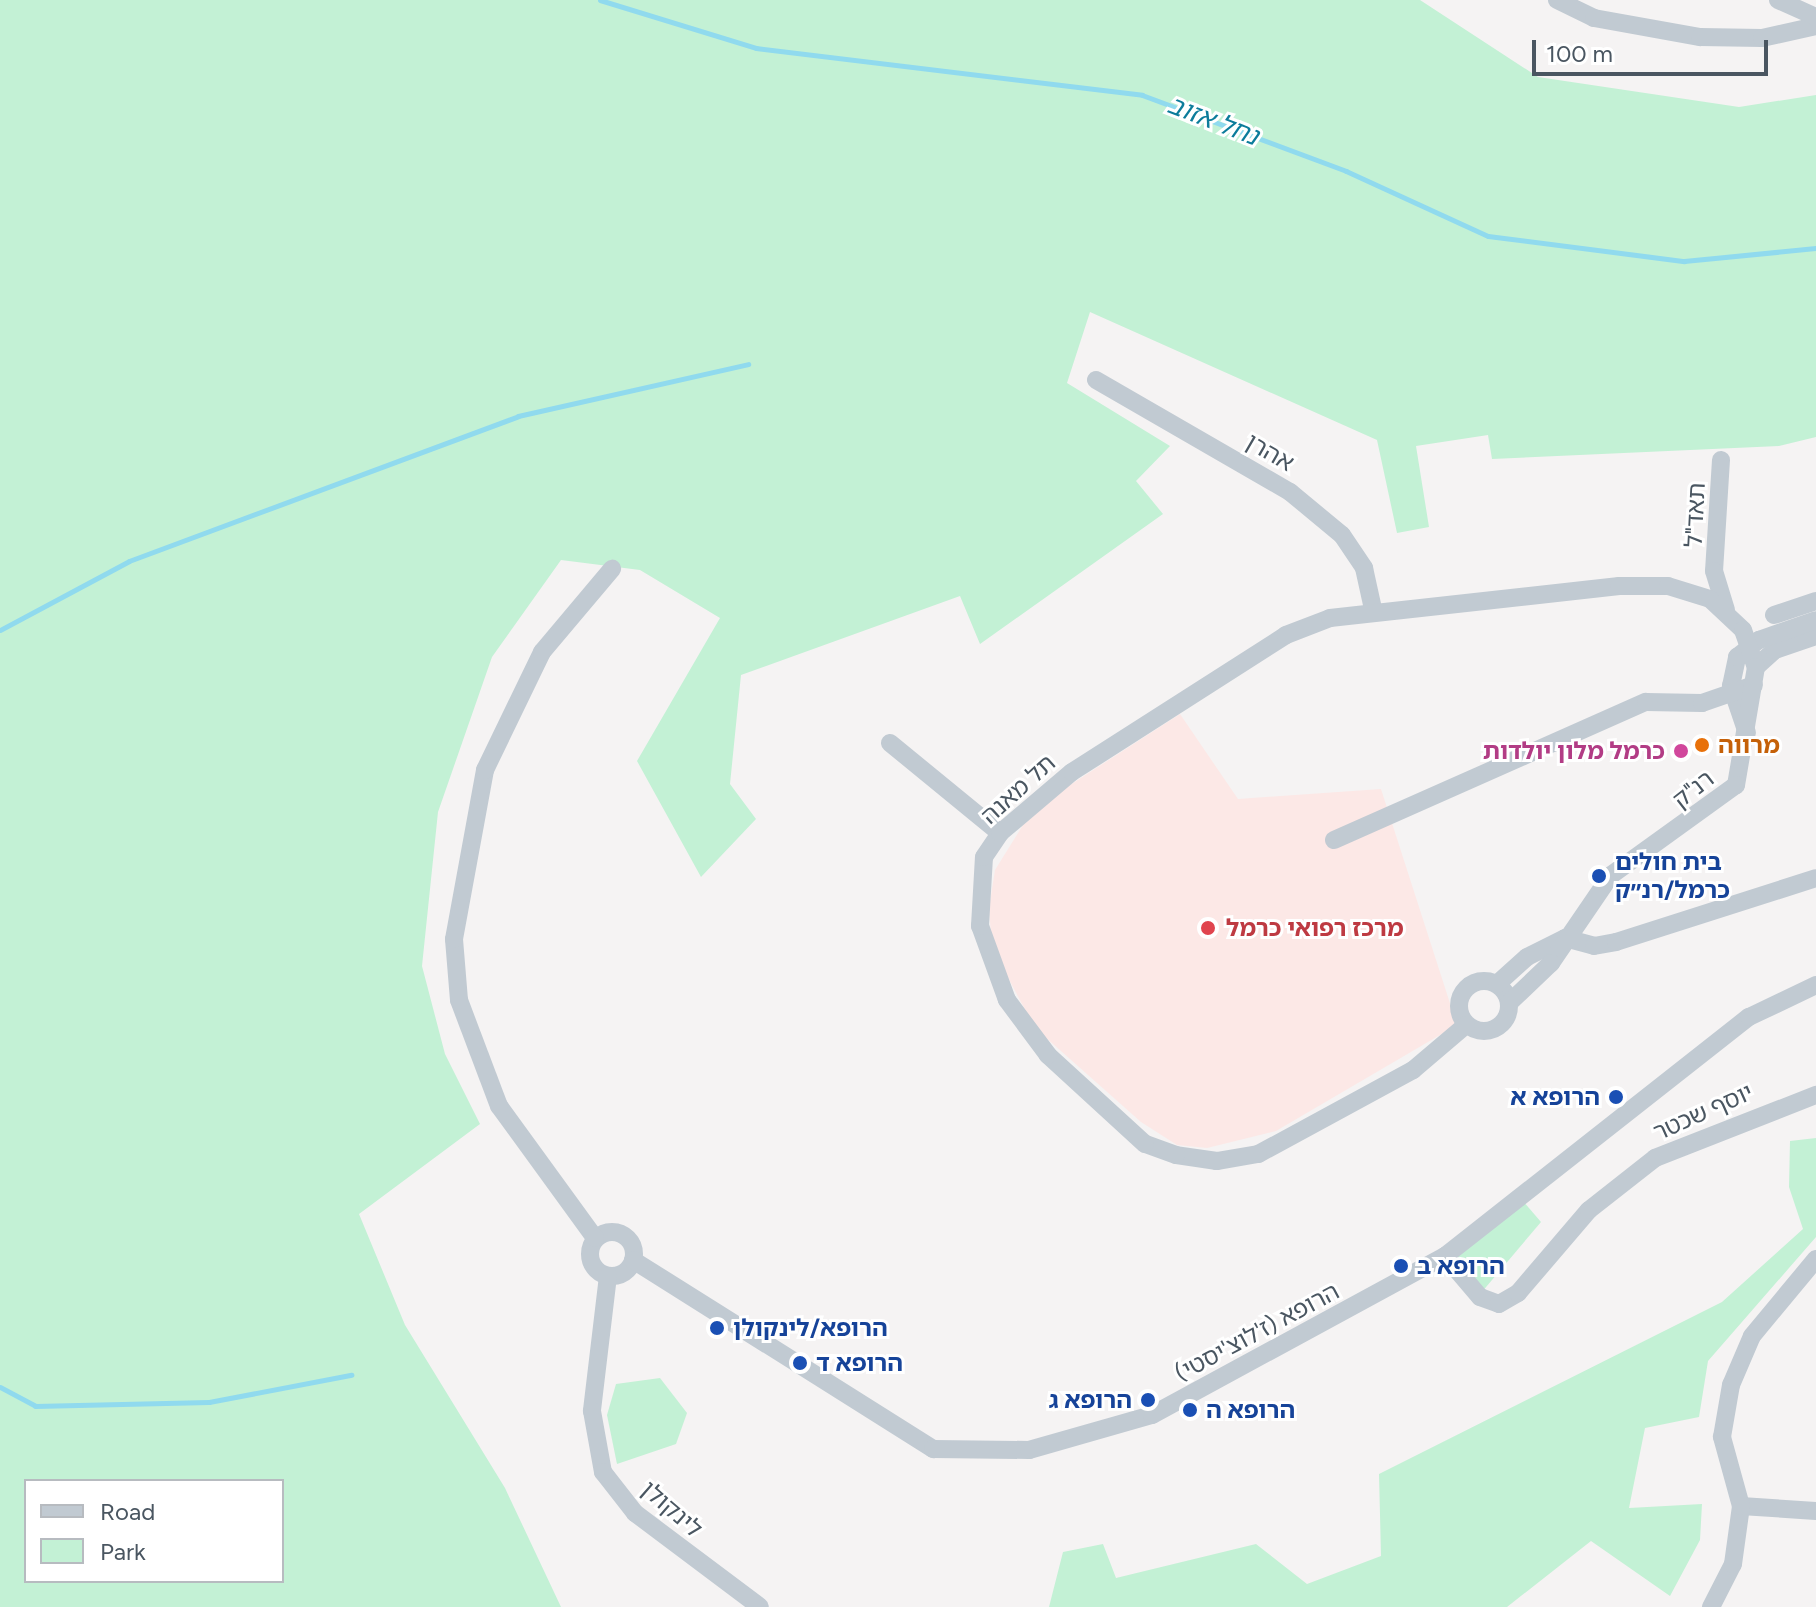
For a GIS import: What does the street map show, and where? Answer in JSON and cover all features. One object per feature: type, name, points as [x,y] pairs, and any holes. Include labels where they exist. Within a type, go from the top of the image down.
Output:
[{"type":"street","points":[[1557,0],[1594,18],[1700,37],[1762,38],[1816,26]]},
{"type":"street","points":[[1778,0],[1816,17]]},
{"type":"street","name":"אהרן","points":[[1096,380],[1311,509],[1342,535],[1364,568],[1373,609]]},
{"type":"street","name":"תאד\"ל","points":[[1721,460],[1714,571],[1726,610]]},
{"type":"street","points":[[612,569],[542,652],[485,770],[454,939],[459,1000],[493,1093],[595,1238],[591,1262],[608,1276],[633,1260]]},
{"type":"street","name":"תאד\"ל","points":[[1668,586],[1714,571]]},
{"type":"street","name":"תל מאנה","points":[[1466,1025],[1413,1070],[1258,1154],[1217,1161],[1145,1144],[1048,1055],[1007,1000],[978,904],[984,857],[1000,833],[1072,772],[1286,635],[1373,609],[1668,586],[1726,610],[1746,637]]},
{"type":"street","points":[[1774,615],[1816,601]]},
{"type":"street","points":[[1747,733],[1733,697],[1733,665],[1746,637],[1816,620]]},
{"type":"street","points":[[1334,840],[1646,702],[1733,697],[1755,676],[1775,650],[1816,636]]},
{"type":"street","name":"רנ\"ק","points":[[1509,1003],[1565,938],[1611,875],[1722,802],[1745,767],[1755,676],[1746,637]]},
{"type":"street","points":[[890,743],[1000,833]]},
{"type":"street","points":[[1565,938],[1594,946],[1616,942],[1816,878]]},
{"type":"street","name":"רנ\"ק","points":[[1497,984],[1527,957],[1565,938]]},
{"type":"street","points":[[1483,981],[1497,984],[1509,1003],[1496,1029],[1466,1025],[1459,1012],[1463,991],[1483,981]]},
{"type":"street","name":"הרופא (ז'לוצ'יסטי)","points":[[595,1238],[625,1235],[633,1260],[933,1449],[1029,1450],[1152,1415],[1445,1256],[1749,1017],[1816,985]]},
{"type":"street","name":"יוסף שכטר","points":[[1445,1256],[1480,1297],[1499,1304],[1518,1293],[1589,1210],[1655,1158],[1816,1095]]},
{"type":"street","points":[[1711,1607],[1733,1564],[1741,1506],[1722,1437],[1731,1385],[1752,1336],[1816,1259]]},
{"type":"street","name":"לינקולן","points":[[608,1276],[592,1411],[603,1472],[635,1513],[760,1607]]},
{"type":"street","points":[[1741,1506],[1816,1511]]},
{"type":"shaded area","name":"מרכז רפואי כרמל","points":[[1180,714],[1238,799],[1381,789],[1457,1025],[1276,1131],[1207,1148],[1177,1145],[1141,1122],[1035,1028],[992,948],[989,908],[995,870],[1023,825],[1070,785]]},
{"type":"green space","points":[[0,0],[1420,0],[1538,77],[1739,107],[1816,95],[1816,437],[1779,446],[1492,459],[1488,435],[1416,446],[1429,527],[1397,533],[1377,440],[1090,312],[1067,383],[1170,446],[1136,481],[1163,514],[980,644],[960,596],[741,675],[730,784],[756,819],[701,877],[637,761],[720,618],[640,570],[561,560],[492,657],[438,812],[422,966],[445,1054],[480,1124],[359,1214],[405,1325],[505,1488],[561,1607],[0,1607]]},
{"type":"green space","points":[[1816,1138],[1816,1237],[1708,1361],[1699,1417],[1645,1428],[1629,1508],[1702,1504],[1700,1540],[1670,1596],[1591,1541],[1507,1607],[1049,1607],[1063,1552],[1103,1544],[1116,1578],[1256,1544],[1307,1584],[1381,1556],[1379,1474],[1722,1302],[1803,1229],[1789,1187],[1790,1141]]},
{"type":"green space","points":[[1523,1201],[1541,1222],[1481,1293],[1452,1256]]},
{"type":"green space","points":[[660,1378],[687,1413],[676,1444],[617,1464],[607,1415],[616,1384]]},
{"type":"waterway","name":"נחל אזוב","points":[[600,0],[756,48],[1142,95],[1346,171],[1488,236],[1684,261],[1816,248]]},
{"type":"waterway","points":[[0,630],[129,561],[518,416],[748,364]]},
{"type":"waterway","points":[[0,1387],[35,1406],[209,1402],[351,1375]]},
{"type":"place","name":"מרווה","points":[[1702,745]]},
{"type":"place","name":"כרמל מלון יולדות","points":[[1681,751]]},
{"type":"place","name":"בית חולים כרמל/רנ״ק","points":[[1599,876]]},
{"type":"place","name":"מרכז רפואי כרמל","points":[[1208,928]]},
{"type":"place","name":"הרופא א","points":[[1616,1097]]},
{"type":"place","name":"הרופא ב","points":[[1401,1266]]},
{"type":"place","name":"הרופא/לינקולן","points":[[717,1328]]},
{"type":"place","name":"הרופא ד","points":[[800,1363]]},
{"type":"place","name":"הרופא ג","points":[[1148,1400]]},
{"type":"place","name":"הרופא ה","points":[[1190,1410]]}]
